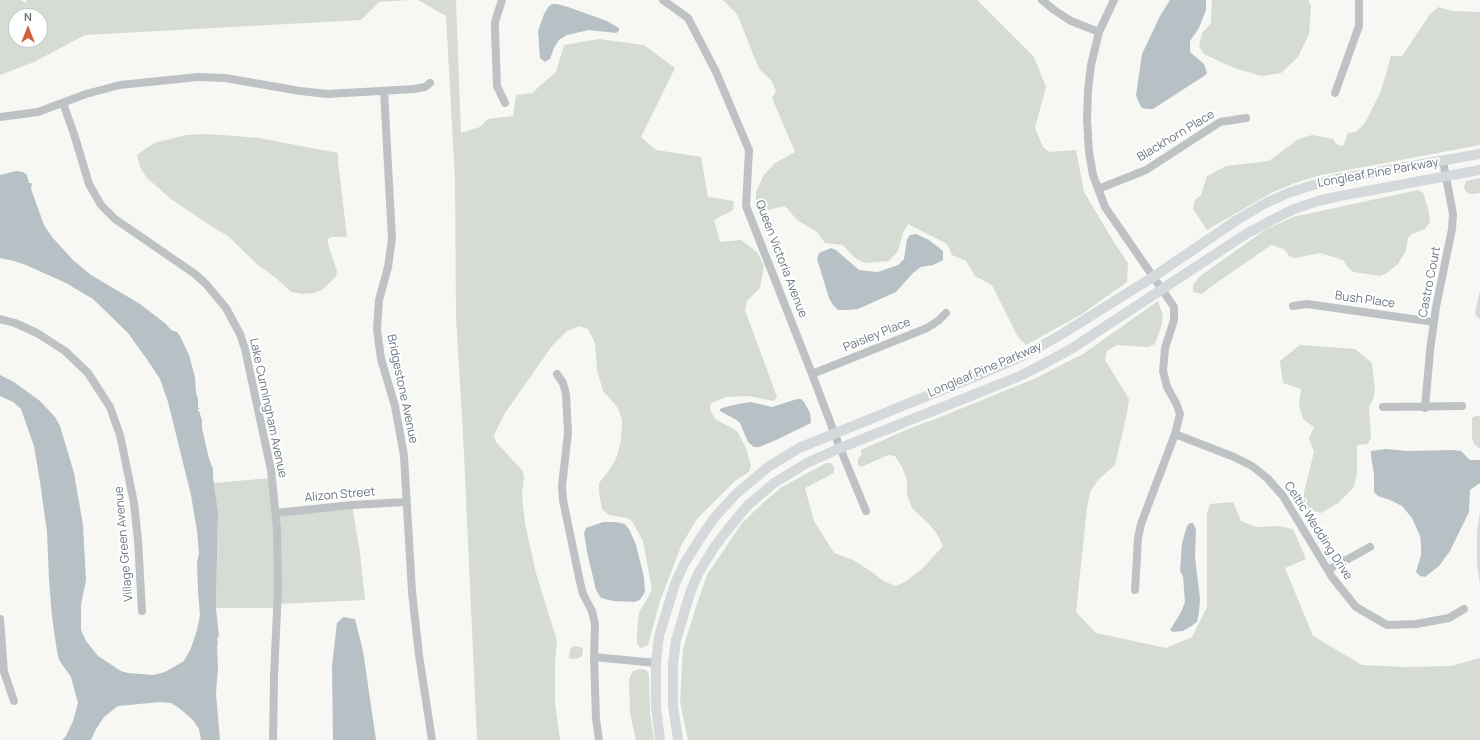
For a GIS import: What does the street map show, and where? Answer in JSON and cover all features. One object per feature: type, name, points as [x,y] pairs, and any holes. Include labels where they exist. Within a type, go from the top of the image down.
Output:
[{"type":"main road","name":"Longleaf Pine Parkway","points":[[660,740],[656,707],[656,663],[659,636],[675,584],[684,564],[715,517],[736,494],[768,467],[799,448],[1014,360],[1062,334],[1153,277],[1237,220],[1266,203],[1288,193],[1336,179],[1480,154]]},
{"type":"main road","name":"Longleaf Pine Parkway","points":[[678,740],[673,706],[673,664],[676,640],[683,612],[691,590],[699,572],[715,546],[748,506],[774,483],[797,468],[840,448],[1022,375],[1071,349],[1163,290],[1246,234],[1294,209],[1340,196],[1480,170]]},
{"type":"street","points":[[502,0],[495,22],[495,31],[497,86],[505,103]]},
{"type":"street","name":"Queen Victoria Avenue","points":[[663,0],[688,18],[716,72],[749,150],[746,206],[866,512]]},
{"type":"street","points":[[1042,0],[1071,21],[1099,32]]},
{"type":"street","points":[[1114,0],[1099,32],[1090,71],[1087,120],[1088,152],[1093,175],[1106,206],[1174,307],[1175,315],[1166,348],[1163,371],[1167,387],[1180,414],[1175,434],[1141,524],[1138,538],[1135,590]]},
{"type":"street","points":[[1335,93],[1359,26],[1359,0]]},
{"type":"street","points":[[0,117],[38,112],[97,90],[120,85],[198,77],[225,78],[315,94],[420,88],[430,83]]},
{"type":"street","name":"Bridgestone Avenue","points":[[384,91],[392,239],[388,267],[379,300],[377,329],[381,358],[395,406],[405,464],[406,502],[415,622],[432,740]]},
{"type":"street","name":"Lake Cunningham Avenue","points":[[63,103],[89,184],[101,205],[116,219],[195,274],[206,284],[218,296],[234,321],[240,334],[247,356],[271,470],[276,513],[278,589],[273,740]]},
{"type":"street","name":"Blackhorn Place","points":[[1098,189],[1146,170],[1220,122],[1246,118]]},
{"type":"street","name":"Castro Court","points":[[1425,408],[1434,322],[1452,229],[1453,214],[1443,161]]},
{"type":"street","name":"Bush Place","points":[[1293,306],[1308,304],[1434,322]]},
{"type":"street","name":"Paisley Place","points":[[812,374],[927,328],[938,321],[946,313]]},
{"type":"street","name":"Village Green Avenue","points":[[0,319],[15,323],[37,333],[65,351],[88,373],[110,407],[122,440],[134,503],[138,540],[142,611]]},
{"type":"street","points":[[557,374],[563,383],[566,394],[568,433],[562,486],[563,500],[580,582],[595,624],[594,657],[596,719],[599,740]]},
{"type":"street","points":[[1383,408],[1462,406]]},
{"type":"street","name":"Celtic Wedding Drive","points":[[1175,434],[1234,457],[1252,466],[1267,478],[1283,496],[1328,570],[1356,607],[1387,625],[1416,624],[1449,618],[1464,609]]},
{"type":"street","name":"Alizon Street","points":[[276,513],[352,505],[406,502]]},
{"type":"street","points":[[1328,570],[1370,547]]},
{"type":"street","points":[[0,619],[4,672],[14,701]]},
{"type":"street","points":[[594,657],[656,663]]},
{"type":"shaded area","points":[[0,0],[21,0],[26,3],[26,0],[409,0],[379,2],[361,20],[85,35],[34,62],[0,75]]},
{"type":"shaded area","points":[[418,0],[456,0],[461,133],[480,127],[488,119],[513,116],[516,95],[532,93],[556,72],[564,45],[599,39],[644,45],[675,68],[641,137],[656,150],[701,157],[708,197],[734,201],[733,210],[714,220],[720,242],[741,240],[757,252],[764,266],[760,288],[747,301],[745,310],[777,397],[774,401],[748,396],[726,397],[711,403],[710,409],[715,419],[737,431],[746,448],[751,466],[749,472],[735,481],[697,519],[682,544],[660,601],[648,645],[641,648],[637,644],[639,613],[652,590],[643,541],[632,521],[627,518],[609,515],[602,509],[599,483],[616,459],[621,441],[622,420],[618,408],[603,391],[597,370],[595,343],[588,329],[579,326],[567,331],[552,346],[505,413],[494,435],[496,442],[522,470],[524,476],[522,495],[525,524],[536,573],[557,641],[555,663],[555,702],[560,740],[477,740],[463,433],[456,317],[455,180],[446,16]]},
{"type":"shaded area","points":[[723,0],[977,0],[1034,57],[1046,87],[1035,128],[1043,147],[1049,152],[1076,150],[1084,192],[1128,263],[1127,282],[1082,314],[1026,345],[1018,337],[992,285],[975,276],[966,261],[952,255],[947,244],[908,224],[903,233],[898,251],[889,261],[865,263],[855,258],[843,245],[825,243],[817,232],[797,220],[785,206],[763,211],[756,204],[756,192],[764,175],[775,163],[795,152],[772,98],[776,91],[771,80],[759,69],[737,14]]},
{"type":"shaded area","points":[[1170,0],[1206,0],[1206,10],[1199,28],[1190,41],[1190,52],[1204,64],[1207,73],[1153,109],[1142,108],[1136,95],[1142,54],[1160,16]]},
{"type":"shaded area","points":[[1212,0],[1308,0],[1311,6],[1309,34],[1298,57],[1281,73],[1261,76],[1234,68],[1204,54],[1199,46],[1202,33],[1211,23]]},
{"type":"shaded area","points":[[552,4],[568,7],[607,21],[619,28],[619,31],[616,33],[589,30],[567,35],[559,40],[550,59],[545,62],[540,58],[538,31],[544,14]]},
{"type":"shaded area","points":[[1439,7],[1452,11],[1480,11],[1480,145],[1321,175],[1295,183],[1271,193],[1207,230],[1193,209],[1195,200],[1201,195],[1207,176],[1226,166],[1269,161],[1297,140],[1312,135],[1333,139],[1336,144],[1343,146],[1348,133],[1356,132],[1365,123],[1381,91],[1391,56],[1402,56],[1430,14]]},
{"type":"shaded area","points":[[203,134],[259,138],[338,153],[347,237],[331,237],[328,239],[328,244],[337,271],[336,277],[322,290],[314,293],[303,294],[291,292],[276,278],[258,265],[228,236],[171,199],[147,178],[140,167],[137,155],[154,143],[186,135]]},
{"type":"shaded area","points":[[16,171],[23,172],[27,175],[29,183],[32,183],[31,189],[44,225],[52,237],[73,260],[91,275],[140,304],[166,324],[171,330],[177,332],[189,355],[195,377],[198,407],[200,409],[198,409],[198,411],[202,420],[202,428],[209,459],[213,469],[218,513],[216,608],[219,636],[217,638],[218,667],[216,694],[220,740],[201,740],[199,729],[193,720],[171,703],[160,702],[118,706],[104,717],[91,740],[62,740],[66,736],[73,721],[78,703],[71,677],[59,660],[57,651],[52,617],[47,532],[34,446],[21,409],[13,402],[0,396],[0,375],[14,382],[40,401],[55,417],[60,426],[74,473],[83,525],[86,580],[81,605],[81,630],[86,641],[98,656],[121,671],[153,675],[165,672],[184,661],[191,648],[200,615],[197,563],[199,553],[191,495],[168,402],[160,379],[146,358],[128,333],[93,299],[66,283],[26,265],[0,258],[0,175]]},
{"type":"shaded area","points":[[1480,178],[1480,193],[1471,194],[1466,192],[1464,187],[1466,181]]},
{"type":"shaded area","points":[[1418,190],[1423,193],[1428,208],[1430,222],[1425,229],[1412,234],[1408,238],[1406,250],[1398,264],[1387,273],[1380,276],[1354,272],[1350,270],[1343,260],[1320,253],[1295,258],[1290,257],[1284,249],[1271,245],[1202,294],[1193,292],[1193,285],[1200,276],[1265,230],[1293,217]]},
{"type":"shaded area","points":[[916,234],[929,240],[943,251],[943,260],[933,265],[921,267],[913,273],[896,292],[858,309],[838,310],[833,305],[829,298],[817,259],[819,253],[831,248],[836,250],[859,270],[878,272],[898,265],[904,259],[907,239],[910,235]]},
{"type":"shaded area","points":[[1480,290],[1480,319],[1475,313]]},
{"type":"shaded area","points":[[1158,301],[1163,316],[1155,344],[1148,347],[1117,345],[1107,351],[1105,360],[1129,399],[1115,465],[1098,480],[1090,492],[1076,612],[1096,633],[1166,648],[1192,637],[1207,607],[1207,514],[1210,504],[1233,502],[1241,521],[1256,527],[1278,526],[1293,529],[1306,559],[1285,568],[1313,636],[1362,665],[1406,667],[1451,666],[1480,658],[1480,740],[688,740],[680,702],[683,649],[697,604],[707,575],[742,523],[765,501],[782,487],[826,463],[831,463],[834,467],[834,473],[805,488],[814,521],[834,553],[853,560],[883,581],[896,586],[905,582],[922,569],[943,546],[937,534],[929,524],[912,508],[907,495],[907,480],[902,467],[895,456],[888,455],[861,467],[858,465],[858,459],[861,455],[861,450],[908,429],[1034,379],[1083,354]]},
{"type":"shaded area","points":[[1300,345],[1355,349],[1372,363],[1375,390],[1369,407],[1371,437],[1368,444],[1357,445],[1357,473],[1354,487],[1338,503],[1321,513],[1304,508],[1304,492],[1314,452],[1309,438],[1314,427],[1303,419],[1299,405],[1301,389],[1283,383],[1280,361]]},
{"type":"shaded area","points":[[801,399],[804,402],[810,413],[811,423],[759,447],[754,447],[748,442],[740,423],[720,411],[720,409],[725,407],[738,404],[751,402],[772,407]]},
{"type":"shaded area","points":[[1480,416],[1480,449],[1475,445],[1472,439],[1472,418]]},
{"type":"shaded area","points":[[1386,449],[1407,451],[1453,450],[1461,451],[1470,460],[1480,460],[1480,483],[1470,490],[1469,512],[1450,551],[1439,566],[1425,577],[1420,576],[1416,572],[1421,555],[1421,545],[1420,536],[1412,518],[1402,506],[1378,496],[1374,492],[1374,475],[1371,451]]},
{"type":"shaded area","points":[[271,478],[276,513],[352,505],[360,553],[365,600],[278,604],[277,608],[216,608],[218,523],[214,483]]},
{"type":"shaded area","points":[[1480,511],[1480,585],[1477,564],[1477,533]]},
{"type":"shaded area","points":[[603,522],[625,524],[630,531],[636,545],[644,577],[645,592],[640,600],[634,602],[613,601],[601,598],[596,590],[584,533],[586,528]]},
{"type":"shaded area","points":[[1190,523],[1193,523],[1196,529],[1195,558],[1200,598],[1199,612],[1197,622],[1183,631],[1173,632],[1170,630],[1185,602],[1183,576],[1180,571],[1182,543],[1187,526]]},
{"type":"shaded area","points":[[343,617],[355,619],[363,651],[376,740],[333,740],[332,666],[337,623]]},
{"type":"shaded area","points":[[574,646],[581,647],[583,649],[582,656],[577,659],[569,658],[570,649]]},
{"type":"shaded area","points":[[640,669],[646,670],[649,674],[650,713],[654,740],[636,740],[630,713],[629,679],[633,671]]}]
